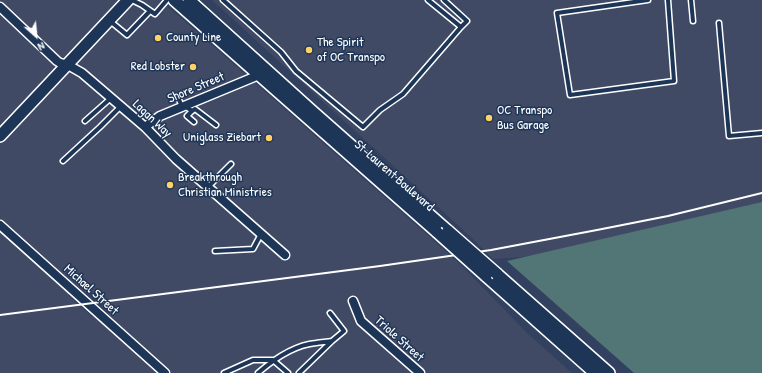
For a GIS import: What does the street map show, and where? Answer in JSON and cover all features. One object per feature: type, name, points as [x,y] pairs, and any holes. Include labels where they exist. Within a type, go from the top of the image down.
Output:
[{"type":"main road","points":[[0,136],[128,0]]},
{"type":"main road","name":"St-Laurent Boulevard","points":[[174,0],[492,275],[609,373]]},
{"type":"main road","name":"St-Laurent Boulevard","points":[[189,0],[442,231]]},
{"type":"main road","name":"St-Laurent Boulevard","points":[[492,275],[595,373]]},
{"type":"street","name":"Lagan Way","points":[[0,7],[57,61],[82,72],[112,98],[145,127],[176,159],[285,255]]},
{"type":"street","name":"Shore Street","points":[[145,127],[160,116],[259,75]]},
{"type":"street","name":"Michael Street","points":[[0,225],[165,373]]},
{"type":"street","name":"Triole Street","points":[[353,301],[361,321],[420,373]]},
{"type":"lane","points":[[132,0],[155,14],[167,0]]},
{"type":"lane","points":[[223,0],[281,52],[296,71],[363,128],[380,110],[403,94],[467,21],[444,0]]},
{"type":"lane","points":[[428,0],[461,27]]},
{"type":"lane","points":[[648,0],[557,13],[570,95],[674,81],[668,0]]},
{"type":"lane","points":[[690,0],[693,21]]},
{"type":"lane","points":[[109,20],[127,35],[150,11]]},
{"type":"lane","points":[[719,23],[729,136],[762,133]]},
{"type":"lane","points":[[178,97],[183,106],[192,111],[195,109],[216,125]]},
{"type":"lane","points":[[85,121],[112,98]]},
{"type":"lane","points":[[63,161],[121,106]]},
{"type":"lane","points":[[192,111],[187,116],[194,122]]},
{"type":"lane","points":[[208,187],[231,164]]},
{"type":"lane","points":[[215,251],[253,249],[261,234]]},
{"type":"lane","points":[[299,373],[344,331],[330,313]]},
{"type":"lane","points":[[258,373],[273,360],[298,347],[332,341]]},
{"type":"lane","points":[[224,373],[253,360],[273,360],[288,373]]},
{"type":"shaded area","points":[[0,0],[160,0],[440,246],[463,267],[528,334],[572,373],[0,373]],"holes":[[[88,292],[110,314],[92,317],[68,295]]]},
{"type":"shaded area","points":[[212,0],[762,0],[762,208],[548,255],[493,259]]},
{"type":"green space","points":[[762,202],[762,373],[634,373],[507,261]]},
{"type":"railway","points":[[0,315],[380,266],[491,250],[668,216],[762,193]]},
{"type":"place","name":"County Line","points":[[158,38]]},
{"type":"place","name":"The Spirit of OC Transpo","points":[[309,50]]},
{"type":"place","name":"Red Lobster","points":[[193,67]]},
{"type":"place","name":"OC Transpo Bus Garage","points":[[489,118]]},
{"type":"place","name":"Uniglass Ziebart","points":[[269,138]]},
{"type":"place","name":"Breakthrough Christian Ministries","points":[[170,185]]}]
